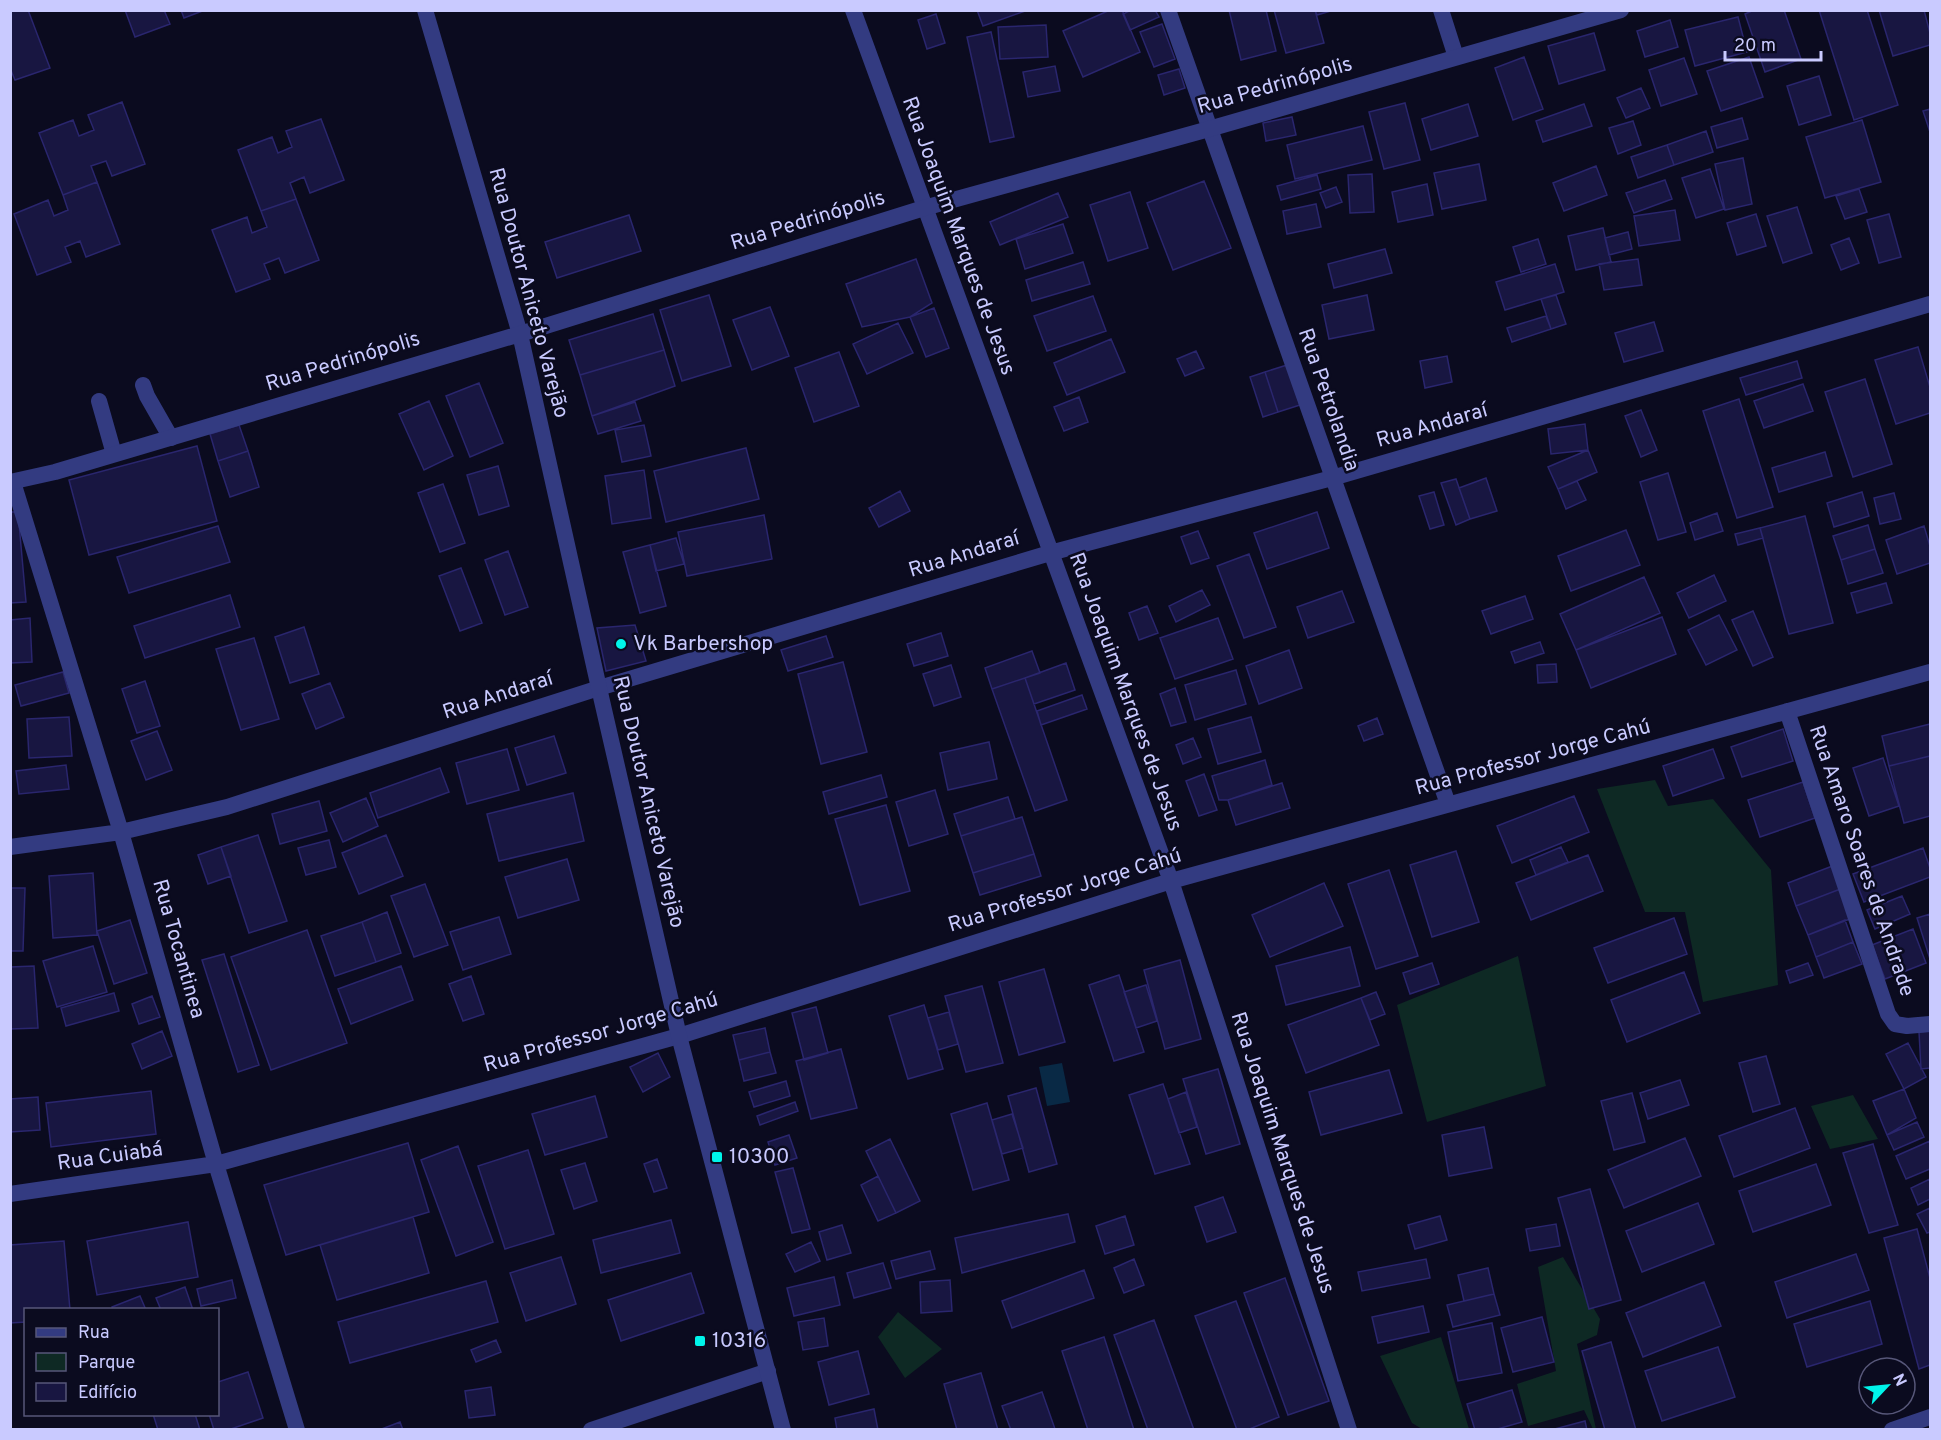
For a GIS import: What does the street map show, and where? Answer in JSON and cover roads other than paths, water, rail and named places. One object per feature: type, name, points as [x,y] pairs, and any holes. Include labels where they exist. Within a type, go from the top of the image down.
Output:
[{"type":"street","name":"Rua Doutor Aniceto Varejão","points":[[425,10],[520,334],[598,688],[679,1036],[783,1430]]},
{"type":"street","name":"Rua Joaquim Marques de Jesus","points":[[852,10],[1171,881],[1349,1430]]},
{"type":"street","name":"Rua Petrolandia","points":[[1168,10],[1448,804]]},
{"type":"street","points":[[1441,10],[1456,57]]},
{"type":"street","name":"Rua Pedrinópolis","points":[[12,482],[55,472],[520,334],[924,208],[1209,129],[1621,10]]},
{"type":"street","name":"Rua Andaraí","points":[[10,847],[121,832],[227,807],[598,688],[1050,553],[1332,478],[1930,304]]},
{"type":"street","points":[[143,385],[171,438]]},
{"type":"street","points":[[99,401],[114,454]]},
{"type":"street","name":"Rua Tocantinea","points":[[12,482],[121,832],[216,1164],[297,1430]]},
{"type":"street","name":"Rua Professor Jorge Cahú","points":[[216,1164],[679,1036],[1171,881],[1930,672]]},
{"type":"street","name":"Rua Amaro Soares de Andrade","points":[[1787,711],[1888,1014],[1895,1023],[1907,1026],[1930,1024]]},
{"type":"street","name":"Rua Cuiabá","points":[[10,1194],[216,1164]]},
{"type":"street","points":[[591,1430],[768,1371]]},
{"type":"street","points":[[1892,1430],[1930,1417]]},
{"type":"water","points":[[1062,1063],[1070,1102],[1047,1106],[1039,1067]]},
{"type":"place","name":"Vk Barbershop","points":[[621,644]]},
{"type":"place","name":"10300","points":[[717,1157]]},
{"type":"place","name":"10316","points":[[700,1341]]}]
